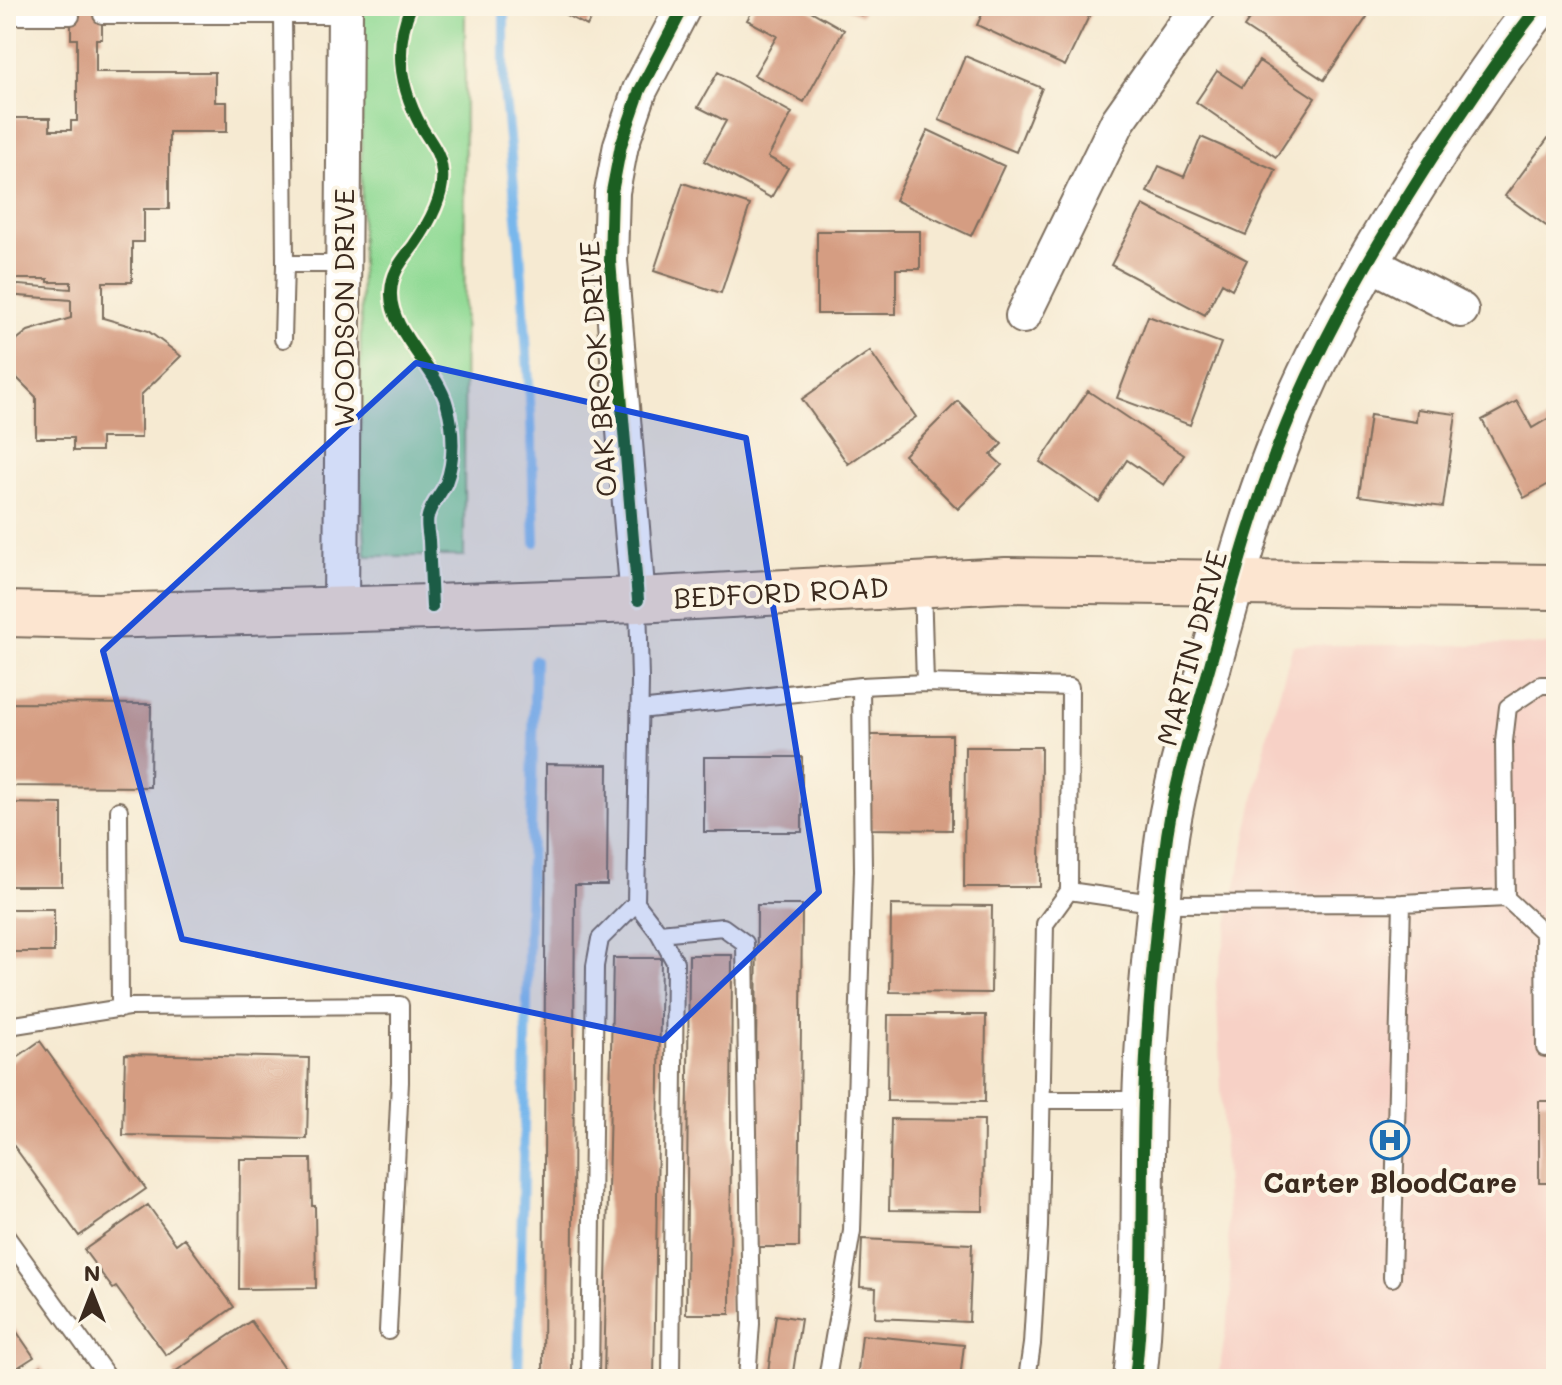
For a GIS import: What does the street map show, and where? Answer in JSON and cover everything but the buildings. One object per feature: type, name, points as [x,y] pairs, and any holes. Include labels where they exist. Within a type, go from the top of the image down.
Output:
[{"type":"main road","name":"BEDFORD ROAD","points":[[6,614],[98,616],[638,600],[1006,580],[1556,587]]},
{"type":"street","name":"OAK BROOK DRIVE","points":[[638,600],[610,261],[612,192],[621,145],[640,90],[684,6]]},
{"type":"street","points":[[1023,316],[1118,121],[1199,6]]},
{"type":"street","name":"MARTIN DRIVE","points":[[1135,1379],[1143,1252],[1144,1100],[1165,846],[1180,776],[1232,583],[1295,404],[1368,262],[1467,106],[1539,6]]},
{"type":"street","name":"WOODSON DRIVE","points":[[341,610],[345,10]]},
{"type":"street","points":[[1368,262],[1461,310]]},
{"type":"lane","points":[[102,15],[283,15],[345,10]]},
{"type":"lane","points":[[283,15],[283,339]]},
{"type":"lane","points":[[6,16],[71,16]]},
{"type":"lane","points":[[285,264],[344,264]]},
{"type":"lane","points":[[922,585],[925,683]]},
{"type":"lane","points":[[638,600],[636,903],[659,933],[675,962],[671,1379]]},
{"type":"lane","points":[[639,710],[861,686],[925,683],[1070,687],[1069,891],[1045,924],[1043,1100],[1035,1300],[1027,1379]]},
{"type":"lane","points":[[1506,898],[1504,741],[1508,707],[1541,685],[1556,685]]},
{"type":"lane","points":[[827,1379],[852,1231],[863,870],[861,686]]},
{"type":"lane","points":[[119,810],[120,1009]]},
{"type":"lane","points":[[1069,891],[1159,904],[1402,903],[1506,898],[1544,933],[1545,1048]]},
{"type":"lane","points":[[590,1379],[595,966],[600,939],[636,903]]},
{"type":"lane","points":[[1392,1278],[1402,903]]},
{"type":"lane","points":[[659,933],[723,927],[745,943],[751,1324],[747,1379]]},
{"type":"lane","points":[[6,1031],[15,1025],[120,1009],[400,1005],[400,1082],[388,1331]]},
{"type":"lane","points":[[1043,1100],[1144,1100]]},
{"type":"lane","points":[[6,1236],[109,1379]]},
{"type":"highlighted area","points":[[416,363],[746,438],[819,892],[663,1040],[182,939],[103,651]]},
{"type":"shaded area","name":"Carter BloodCare","points":[[1293,645],[1556,645],[1556,1379],[1218,1379],[1231,1298],[1216,982],[1268,733]]},
{"type":"green space","points":[[362,6],[465,6],[464,556],[366,556],[360,464]]},
{"type":"waterway","points":[[504,6],[504,89],[519,236],[531,415],[535,542]]},
{"type":"waterway","points":[[518,1379],[535,660]]},
{"type":"cycle path","points":[[411,6],[402,37],[402,68],[415,114],[438,154],[442,181],[434,210],[398,267],[391,292],[392,307],[398,321],[442,391],[451,424],[449,474],[427,518],[432,607]]},
{"type":"cycle path","points":[[638,600],[610,261],[612,192],[621,145],[640,90],[684,6]]},
{"type":"cycle path","points":[[1135,1379],[1142,1274],[1145,1069],[1165,851],[1184,758],[1238,567],[1281,438],[1342,308],[1437,150],[1539,6]]},
{"type":"place","name":"Carter BloodCare","points":[[1390,1140]]}]
